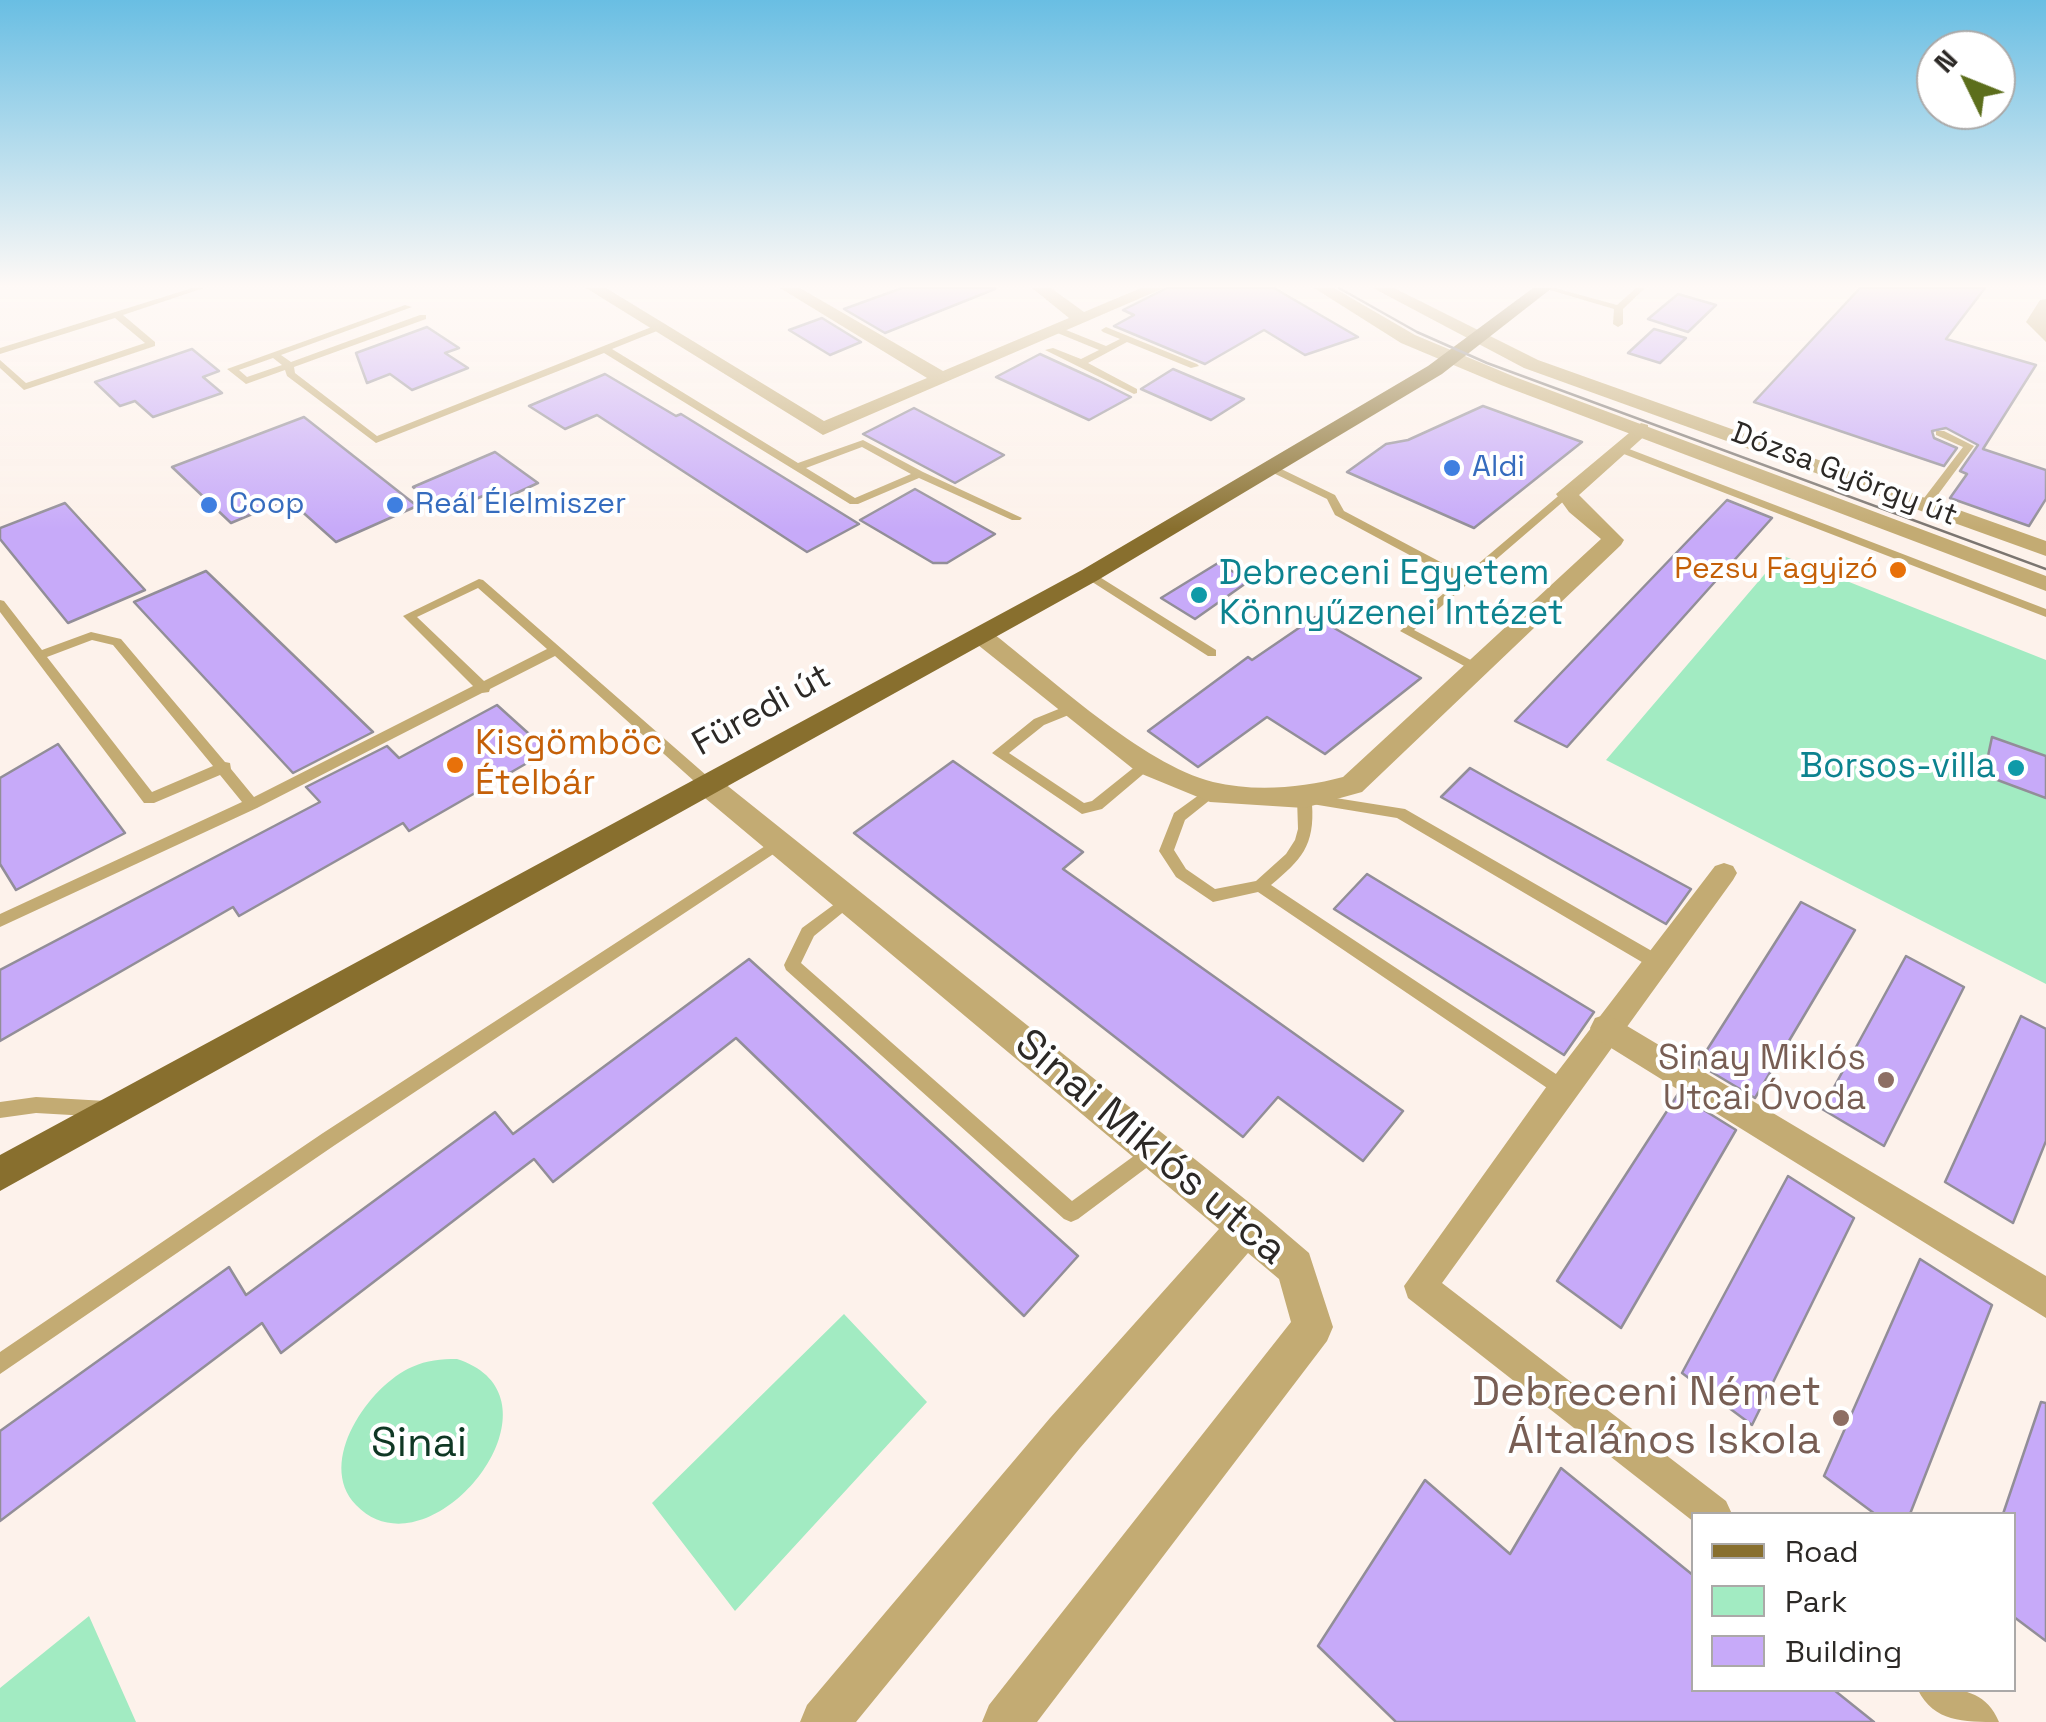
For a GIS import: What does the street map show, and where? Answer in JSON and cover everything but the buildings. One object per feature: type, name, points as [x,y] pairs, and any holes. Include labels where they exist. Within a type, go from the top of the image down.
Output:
[{"type":"main road","name":"Füredi út","points":[[0,1174],[981,637],[1434,368]]},
{"type":"street","points":[[726,368],[823,429],[964,368]]},
{"type":"street","points":[[925,368],[941,378]]},
{"type":"street","name":"Dózsa György út","points":[[1483,368],[2046,584]]},
{"type":"street","name":"Dózsa György út","points":[[1543,368],[2046,549]]},
{"type":"street","points":[[981,637],[1147,765],[1210,792],[1304,798],[1352,785],[1479,670],[1613,540],[1602,524],[1575,510],[1567,494],[1642,429]]},
{"type":"street","name":"Sinai Miklós utca","points":[[709,786],[1295,1267],[1313,1327],[1006,1722]]},
{"type":"street","points":[[1711,1512],[1420,1286],[1562,1088],[1724,873]]},
{"type":"street","points":[[1607,1028],[2046,1298]]},
{"type":"street","points":[[824,1722],[1065,1433],[1248,1225]]},
{"type":"street","points":[[1941,1692],[1979,1722]]},
{"type":"lane","points":[[5,368],[24,387],[79,368]]},
{"type":"lane","points":[[234,368],[246,381],[280,368]]},
{"type":"lane","points":[[289,368],[290,374],[376,440],[556,368]]},
{"type":"lane","points":[[637,368],[854,502],[918,474]]},
{"type":"lane","points":[[1091,368],[1134,391]]},
{"type":"lane","points":[[1924,506],[1969,446],[1940,433]]},
{"type":"lane","points":[[798,467],[863,443],[918,474],[1016,518]]},
{"type":"lane","points":[[1620,449],[2046,613]]},
{"type":"lane","points":[[1270,467],[1331,497],[1339,513],[1467,580]]},
{"type":"lane","points":[[1479,670],[1406,631],[1567,494]]},
{"type":"lane","points":[[1090,575],[1212,654]]},
{"type":"lane","points":[[484,689],[409,616],[480,583],[709,786]]},
{"type":"lane","points":[[0,604],[149,798],[226,768]]},
{"type":"lane","points":[[39,655],[92,636],[117,642],[226,768],[252,804]]},
{"type":"lane","points":[[0,921],[252,804],[556,650]]},
{"type":"lane","points":[[1071,709],[1040,722],[999,753],[1082,809],[1098,805],[1147,765]]},
{"type":"lane","points":[[1210,792],[1179,817],[1166,851],[1181,874],[1213,896],[1260,886],[1296,854],[1308,831],[1304,798],[1400,813],[1658,963]]},
{"type":"lane","points":[[0,1364],[330,1139],[779,843]]},
{"type":"lane","points":[[1260,886],[1562,1088]]},
{"type":"lane","points":[[847,901],[808,932],[792,965],[1072,1212],[1155,1150]]},
{"type":"lane","points":[[0,1110],[36,1105],[120,1110]]},
{"type":"green space","points":[[1781,555],[2046,660],[2046,984],[1606,760]]},
{"type":"green space","points":[[844,1314],[927,1402],[735,1611],[652,1503]]},
{"type":"green space","name":"Sinai","points":[[457,1359],[490,1380],[503,1409],[498,1443],[480,1476],[452,1503],[420,1520],[387,1522],[356,1505],[345,1487],[342,1468],[345,1447],[365,1407],[396,1376],[412,1367]]},
{"type":"green space","points":[[89,1616],[136,1722],[0,1722],[0,1688]]},
{"type":"tram line","points":[[1502,368],[2046,569]]},
{"type":"place","name":"Aldi","points":[[1452,468]]},
{"type":"place","name":"Coop","points":[[209,505]]},
{"type":"place","name":"Reál Élelmiszer","points":[[395,505]]},
{"type":"place","name":"Pezsu Fagyizó","points":[[1898,570]]},
{"type":"place","name":"Debreceni Egyetem Könnyűzenei Intézet","points":[[1199,595]]},
{"type":"place","name":"Kisgömböc Ételbár","points":[[455,765]]},
{"type":"place","name":"Borsos-villa","points":[[2016,768]]},
{"type":"place","name":"Sinay Miklós Utcai Óvoda","points":[[1886,1080]]},
{"type":"place","name":"Debreceni Német Általános Iskola","points":[[1841,1418]]}]
